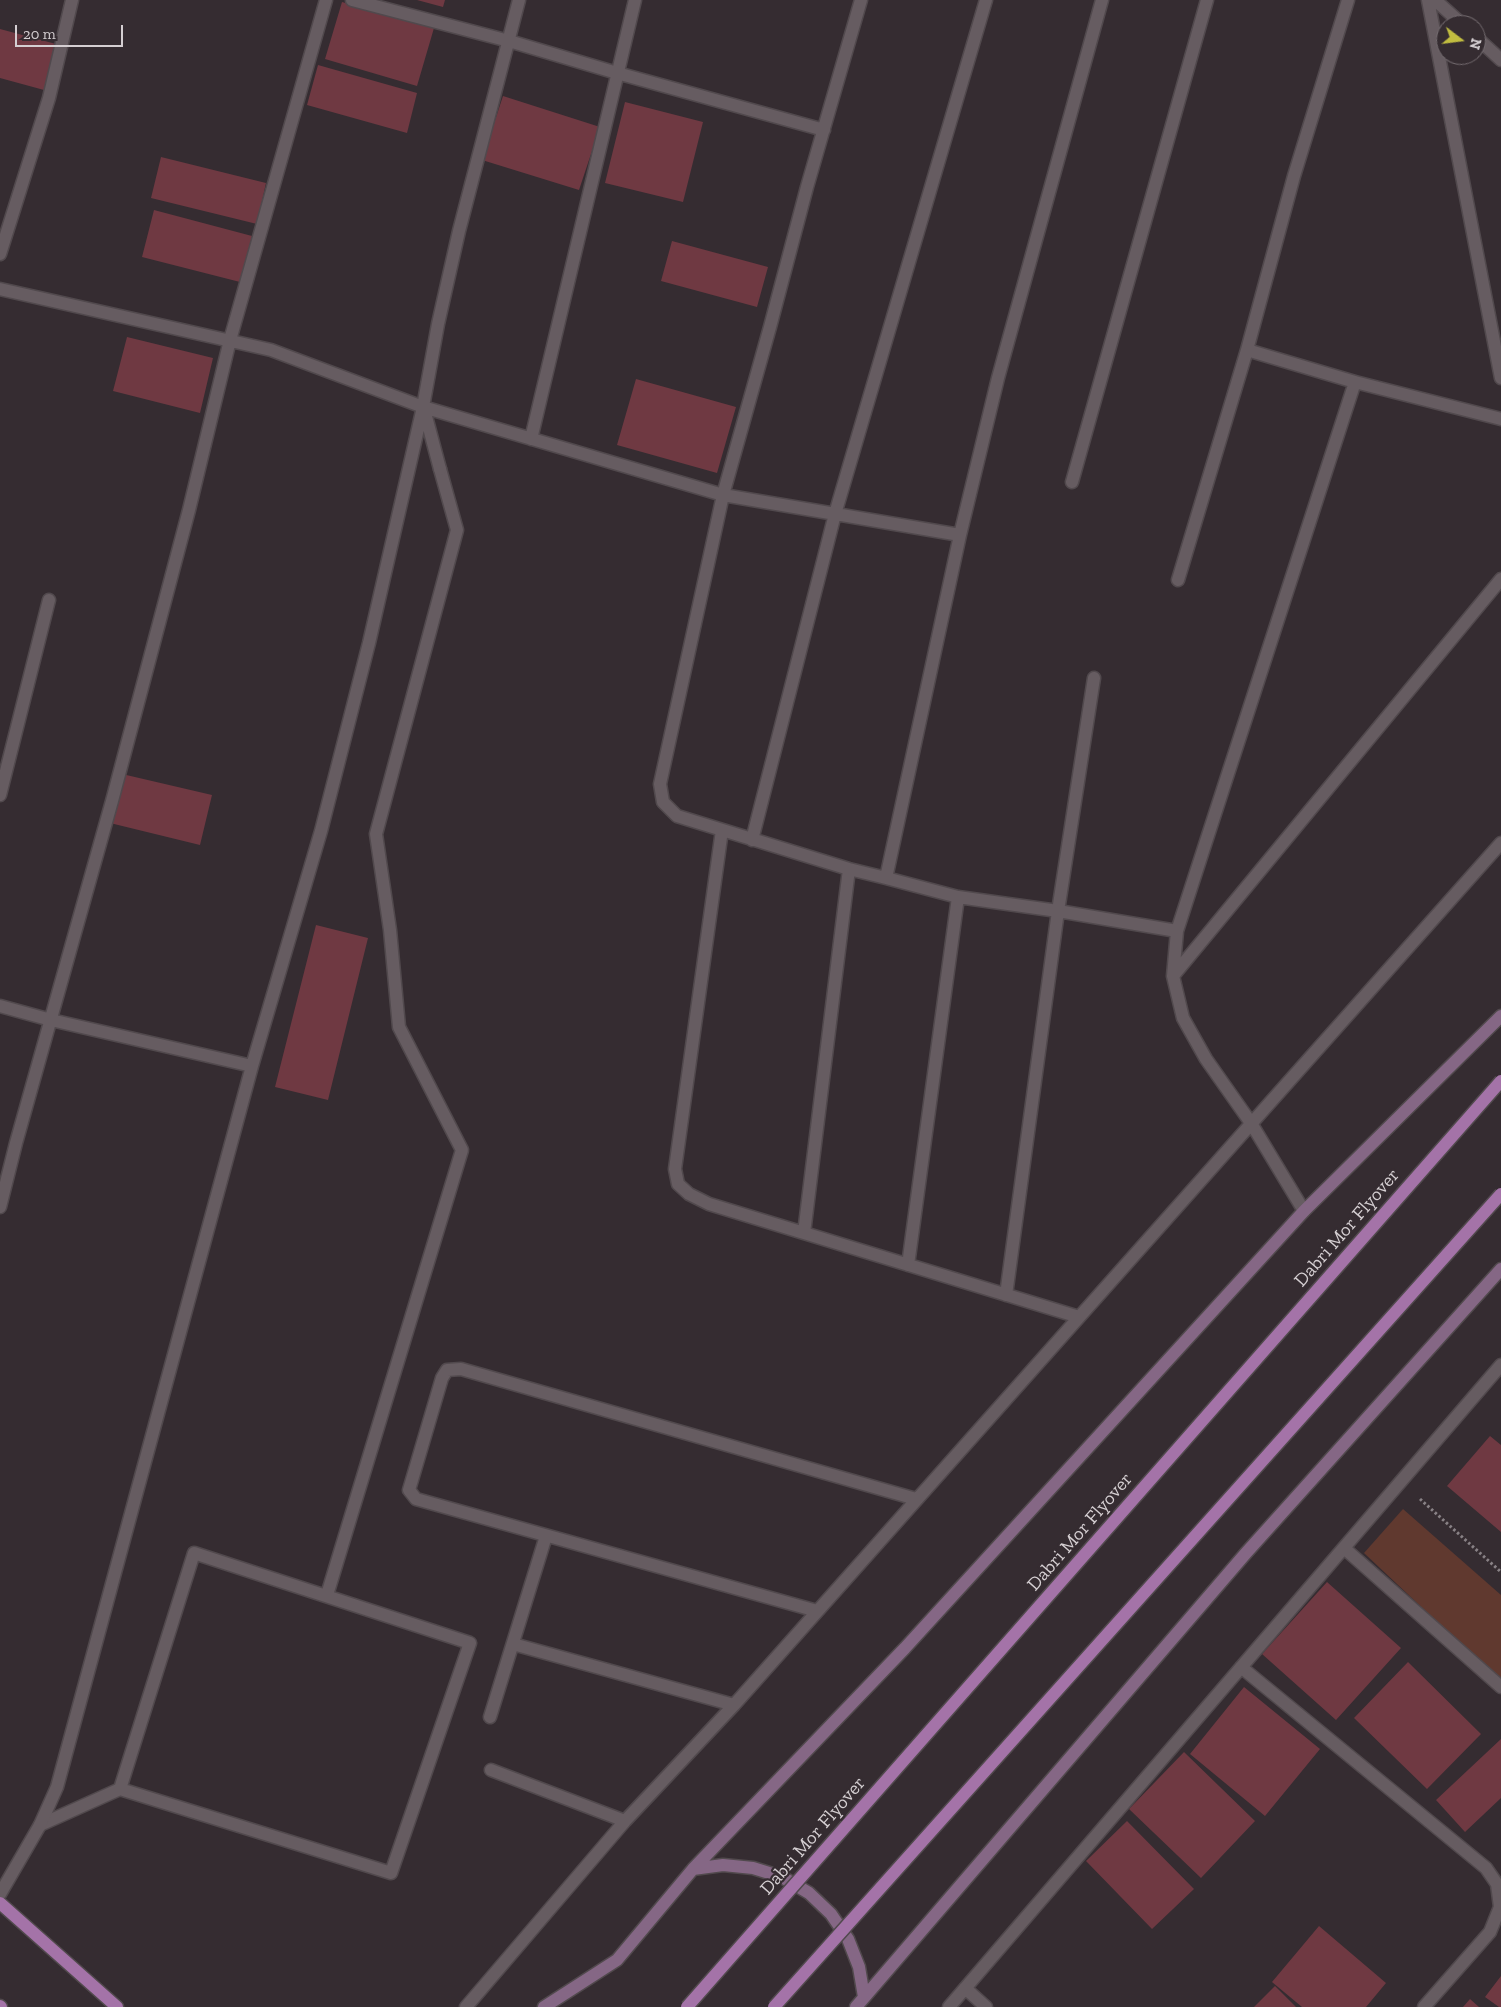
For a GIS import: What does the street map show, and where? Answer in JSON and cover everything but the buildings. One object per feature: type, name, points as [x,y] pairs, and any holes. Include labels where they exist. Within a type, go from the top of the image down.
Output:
[{"type":"main road","points":[[544,2007],[617,1960],[693,1869],[905,1648],[1304,1211],[1501,1016]]},
{"type":"main road","name":"Dabri Mor Flyover","points":[[687,2007],[1501,1082]]},
{"type":"main road","points":[[774,2007],[1501,1194]]},
{"type":"main road","points":[[860,2002],[1246,1553],[1501,1269]]},
{"type":"main road","points":[[693,1869],[723,1865],[753,1868],[782,1877],[808,1893],[831,1914],[848,1939],[859,1967],[860,2002]]},
{"type":"main road","points":[[0,1903],[117,2007]]},
{"type":"street","points":[[0,254],[49,98],[72,0]]},
{"type":"street","points":[[0,1207],[16,1143],[112,801],[189,510],[230,340],[326,0]]},
{"type":"street","points":[[352,0],[508,41],[824,130]]},
{"type":"street","points":[[0,1894],[40,1825],[57,1787],[69,1749],[252,1066],[321,832],[370,643],[423,407],[444,296],[519,0]]},
{"type":"street","points":[[531,438],[635,0]]},
{"type":"street","points":[[861,0],[723,495],[660,784],[663,802],[677,816],[848,869],[958,898],[1058,911],[1176,931]]},
{"type":"street","points":[[752,840],[835,514],[986,0]]},
{"type":"street","points":[[886,878],[960,535],[1000,369],[1102,0]]},
{"type":"street","points":[[1072,482],[1207,0]]},
{"type":"street","points":[[1178,580],[1247,350],[1294,176],[1348,0]]},
{"type":"street","points":[[1428,0],[1501,378]]},
{"type":"street","points":[[1435,0],[1452,15]]},
{"type":"street","points":[[1486,46],[1501,60]]},
{"type":"street","points":[[0,289],[270,350],[423,407],[723,495],[960,535]]},
{"type":"street","points":[[1247,350],[1355,382],[1501,419]]},
{"type":"street","points":[[1304,1211],[1251,1123],[1206,1059],[1183,1018],[1173,976],[1176,931],[1355,382]]},
{"type":"street","points":[[327,1595],[462,1150],[399,1027],[390,930],[376,834],[456,530],[423,407]]},
{"type":"street","points":[[1173,976],[1501,579]]},
{"type":"street","points":[[0,795],[49,600]]},
{"type":"street","points":[[1006,1295],[1058,911],[1094,678]]},
{"type":"street","points":[[722,830],[675,1169],[678,1184],[690,1194],[709,1204],[1079,1317]]},
{"type":"street","points":[[466,2007],[625,1821],[734,1705],[1501,843]]},
{"type":"street","points":[[804,1233],[848,869]]},
{"type":"street","points":[[908,1265],[958,898]]},
{"type":"street","points":[[0,1006],[51,1020],[252,1066]]},
{"type":"street","points":[[949,2007],[1501,1365]]},
{"type":"street","points":[[817,1611],[416,1499],[409,1490],[442,1378],[447,1370],[461,1369],[916,1499]]},
{"type":"street","points":[[490,1717],[546,1536]]},
{"type":"street","points":[[1344,1548],[1501,1687]]},
{"type":"street","points":[[40,1825],[120,1790],[391,1873],[470,1643],[194,1552],[120,1790]]},
{"type":"street","points":[[513,1644],[734,1705]]},
{"type":"street","points":[[1241,1667],[1486,1868],[1497,1884],[1500,1907],[1490,1932],[1424,2007]]},
{"type":"street","points":[[491,1770],[625,1821]]},
{"type":"street","points":[[965,1988],[986,2007]]},
{"type":"path","points":[[1401,1482],[1501,1572]]},
{"type":"shaded area","points":[[1403,1509],[1501,1595],[1501,1682],[1364,1553]]}]
